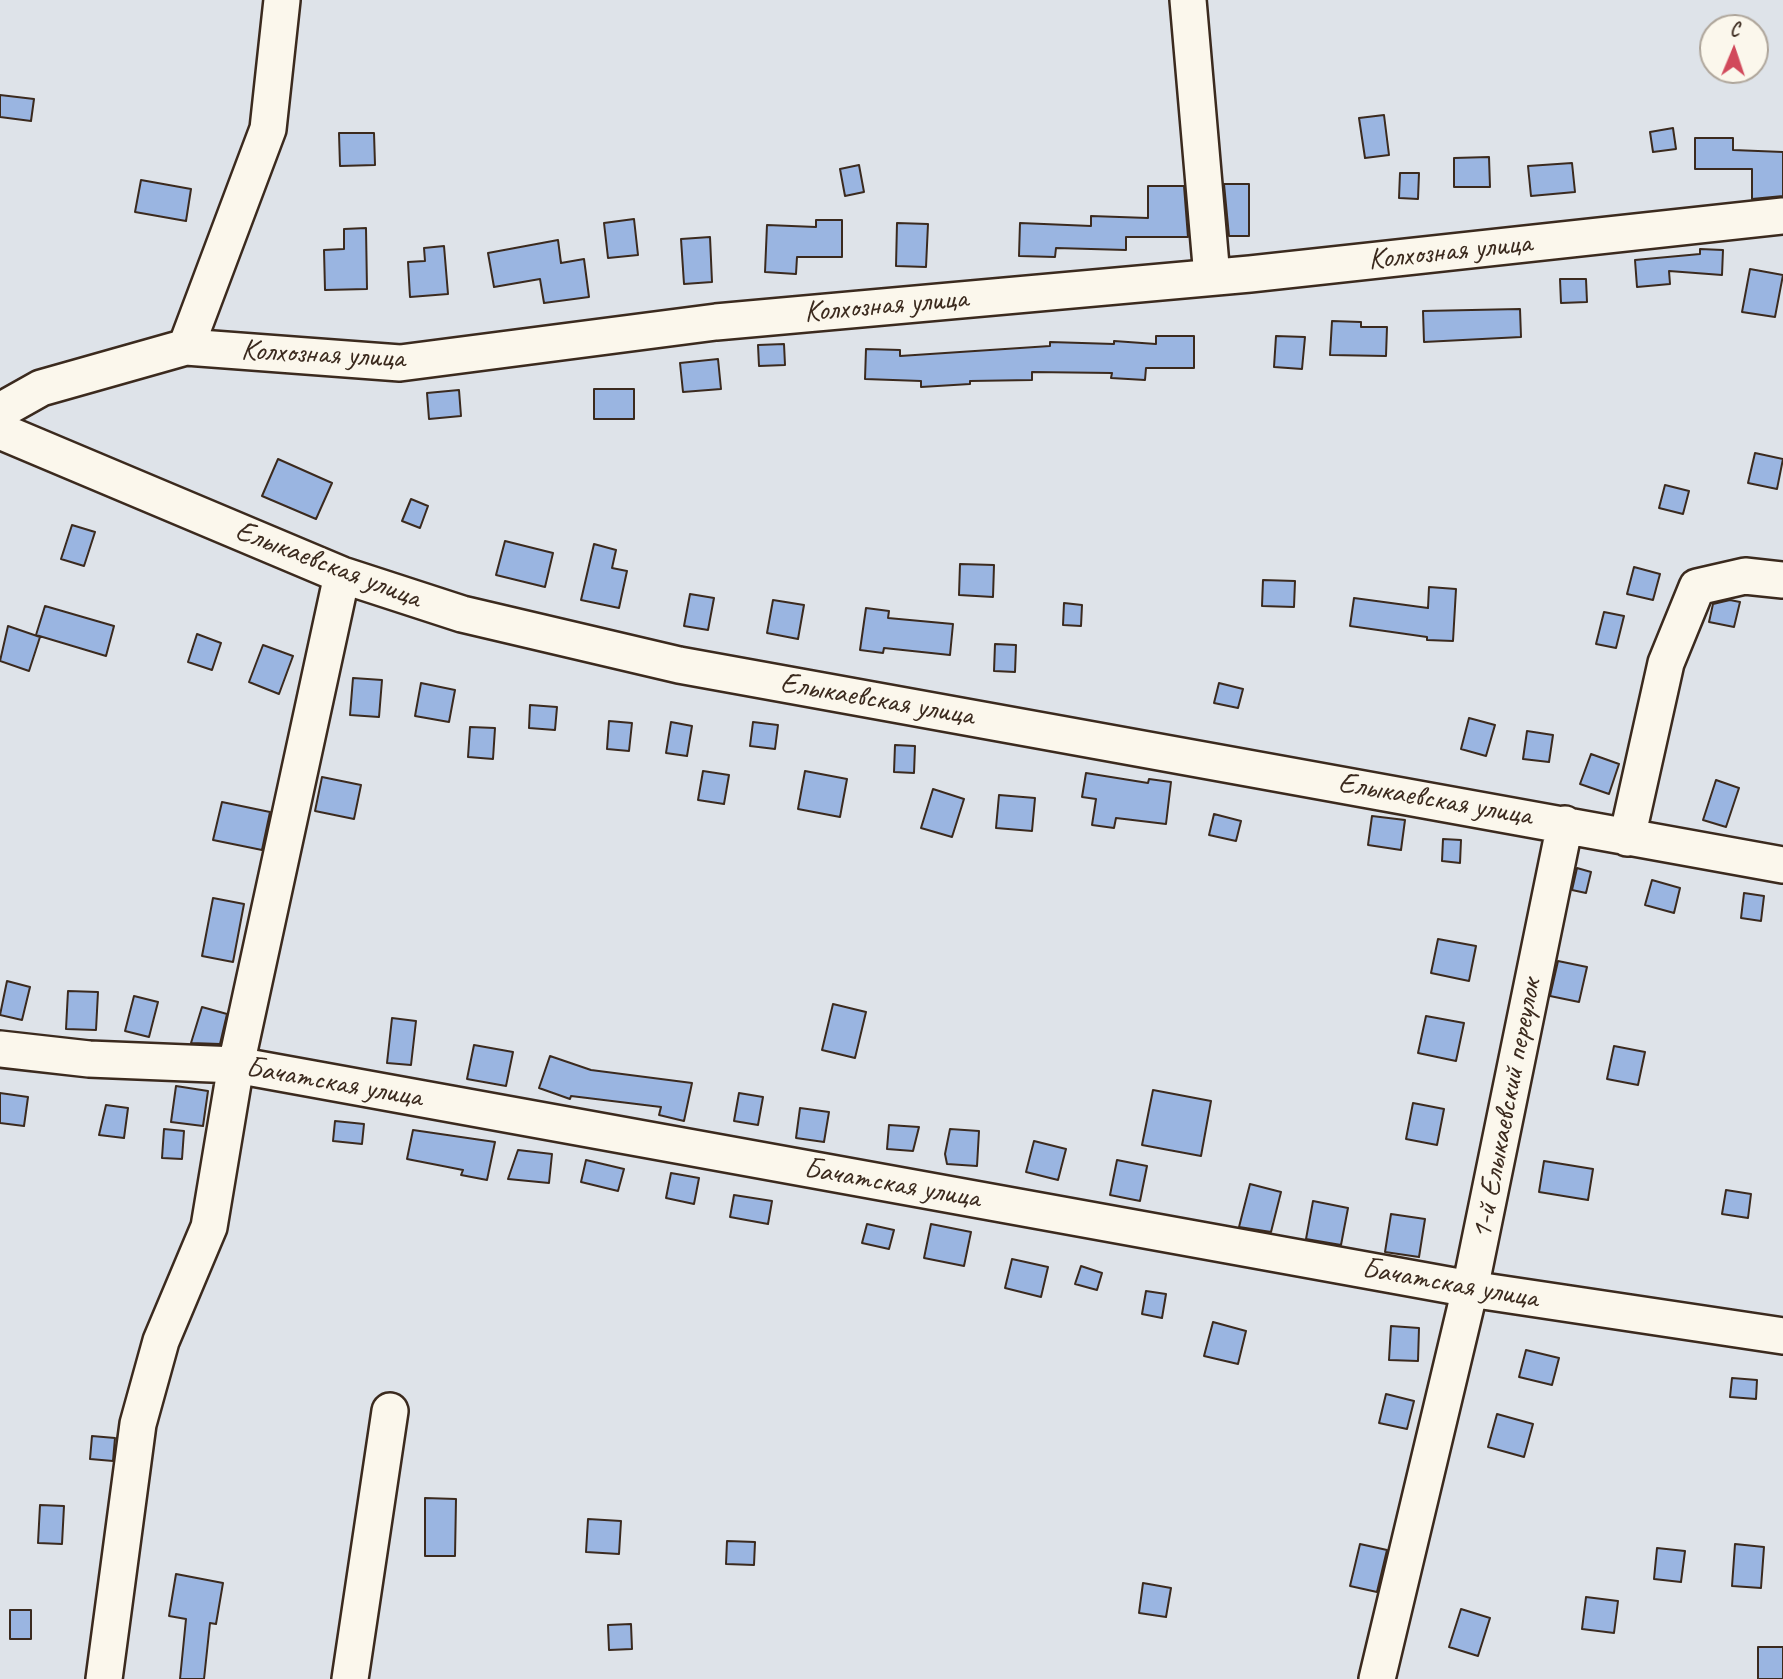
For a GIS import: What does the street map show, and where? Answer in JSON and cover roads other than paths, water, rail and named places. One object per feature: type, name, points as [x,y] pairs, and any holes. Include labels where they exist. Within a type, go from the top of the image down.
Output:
[{"type":"street","points":[[186,347],[268,129],[282,0]]},
{"type":"street","points":[[1188,0],[1212,277]]},
{"type":"street","name":"Колхозная улица","points":[[0,411],[41,388],[186,347],[400,363],[716,322],[1212,277],[1783,216]]},
{"type":"street","name":"Елыкаевская улица","points":[[0,430],[342,575],[462,614],[679,665],[1783,865]]},
{"type":"street","points":[[104,1679],[138,1424],[161,1340],[209,1227],[236,1065],[342,575]]},
{"type":"street","points":[[1628,838],[1666,663],[1697,587],[1745,576],[1783,580]]},
{"type":"street","name":"1-й Елыкаевский переулок","points":[[1377,1679],[1470,1289],[1564,824]]},
{"type":"street","name":"Бачатская улица","points":[[0,1049],[89,1059],[236,1065],[1470,1289],[1783,1336]]},
{"type":"street","points":[[351,1679],[390,1411]]}]
